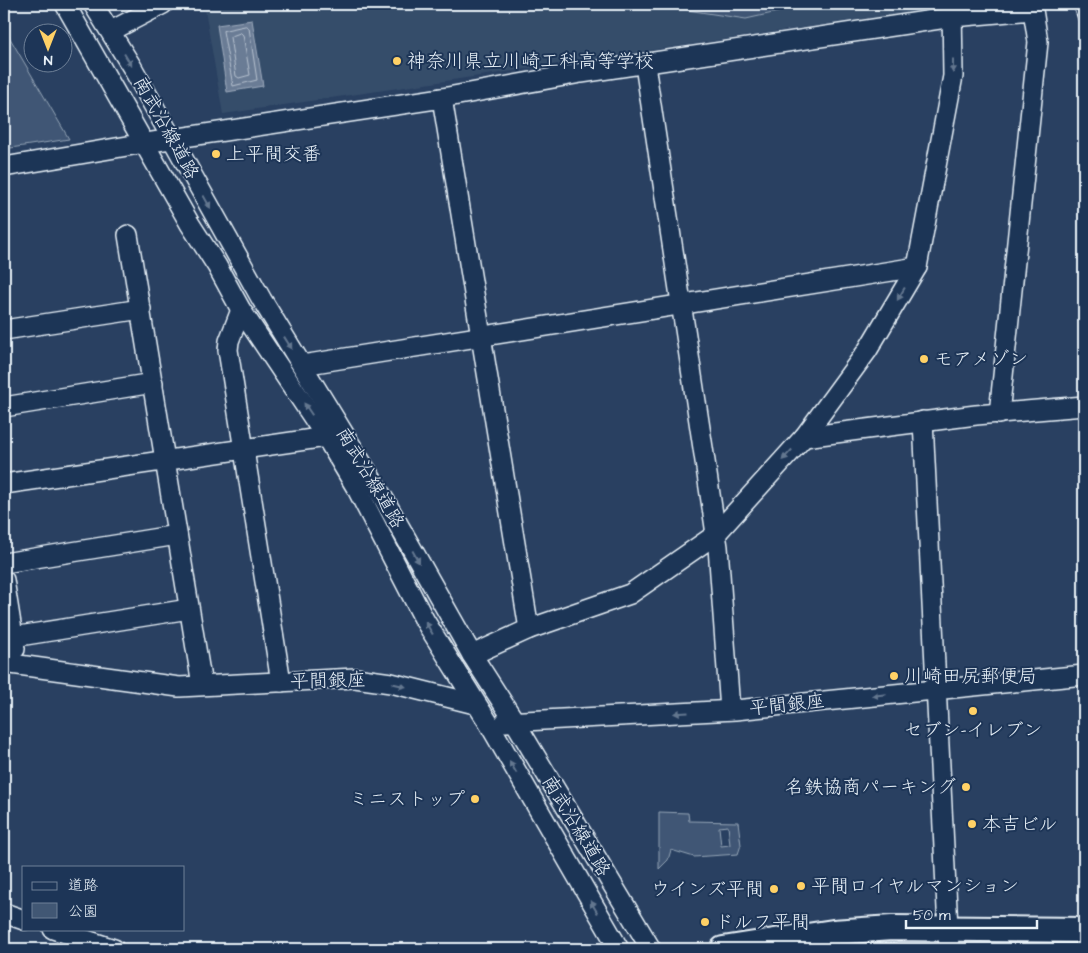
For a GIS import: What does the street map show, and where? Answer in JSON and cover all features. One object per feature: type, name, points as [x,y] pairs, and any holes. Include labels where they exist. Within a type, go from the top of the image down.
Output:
[{"type":"main road","points":[[723,949],[833,932],[948,938],[1084,930]]},
{"type":"street","name":"南武沿線道路","points":[[65,4],[241,310],[326,437],[357,489],[425,621],[475,704],[488,722],[619,949]]},
{"type":"street","name":"南武沿線道路","points":[[93,4],[111,31],[262,300],[385,501],[472,655],[515,722],[651,949]]},
{"type":"street","points":[[111,31],[162,4]]},
{"type":"street","points":[[4,167],[145,143],[442,98],[582,73],[644,65],[952,11],[1033,10],[1038,42],[999,414]]},
{"type":"street","points":[[472,655],[529,629],[630,594],[715,535],[804,437],[867,351],[917,267],[953,76],[952,11]]},
{"type":"street","points":[[644,65],[715,535],[730,710]]},
{"type":"street","points":[[442,98],[529,629]]},
{"type":"street","points":[[128,235],[202,685]]},
{"type":"street","points":[[302,365],[917,267]]},
{"type":"street","points":[[4,330],[141,309]]},
{"type":"street","points":[[241,310],[229,341],[228,350],[242,448],[281,682]]},
{"type":"street","points":[[4,407],[153,383]]},
{"type":"street","points":[[804,437],[923,421],[1084,406]]},
{"type":"street","points":[[923,421],[948,938]]},
{"type":"street","points":[[4,484],[326,437]]},
{"type":"street","points":[[4,563],[177,535]]},
{"type":"street","points":[[4,580],[13,637],[10,664]]},
{"type":"street","points":[[13,637],[189,609]]},
{"type":"street","name":"平間銀座","points":[[10,664],[178,686],[355,678],[391,683],[475,704]]},
{"type":"street","name":"平間銀座","points":[[488,722],[730,710],[1084,675]]},
{"type":"street","points":[[4,913],[22,919]]},
{"type":"street","points":[[56,930],[114,949]]},
{"type":"shaded area","name":"神奈川県立川崎工科高等学校","points":[[204,4],[937,4],[937,8],[223,114]]},
{"type":"green space","points":[[684,4],[813,4],[746,19],[687,10]]},
{"type":"green space","points":[[4,28],[22,59],[22,72],[30,72],[69,139],[4,149]]},
{"type":"green space","points":[[659,812],[688,813],[689,821],[738,822],[741,845],[738,854],[694,857],[671,850],[668,860],[659,869]],"holes":[[[728,826],[730,845],[721,846],[719,827]]]},
{"type":"water","points":[[252,20],[263,86],[227,92],[217,25]]},
{"type":"railway","points":[[1075,4],[1084,30]]},
{"type":"place","name":"神奈川県立川崎工科高等学校","points":[[397,61]]},
{"type":"place","name":"上平間交番","points":[[216,154]]},
{"type":"place","name":"モアメゾン","points":[[924,359]]},
{"type":"place","name":"川崎田尻郵便局","points":[[894,676]]},
{"type":"place","name":"セブン-イレブン","points":[[973,711]]},
{"type":"place","name":"名鉄協商パーキング","points":[[966,787]]},
{"type":"place","name":"ミニストップ","points":[[475,799]]},
{"type":"place","name":"本吉ビル","points":[[972,824]]},
{"type":"place","name":"平間ロイヤルマンション","points":[[801,886]]},
{"type":"place","name":"ウインズ平間","points":[[774,889]]},
{"type":"place","name":"ドルフ平間","points":[[705,922]]}]
